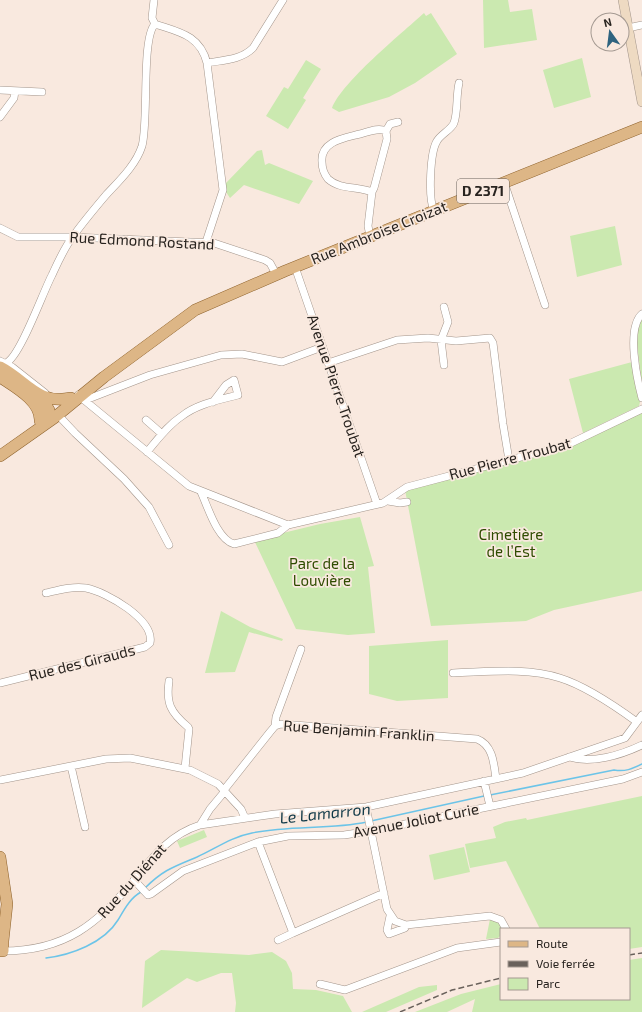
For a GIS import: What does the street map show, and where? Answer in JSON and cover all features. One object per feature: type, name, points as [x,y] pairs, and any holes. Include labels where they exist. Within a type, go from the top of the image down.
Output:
[{"type":"main road","name":"Rue Ambroise Croizat","points":[[295,267],[504,182],[641,130]]},
{"type":"main road","name":"D 2371","points":[[80,395],[195,310],[295,267]]},
{"type":"main road","points":[[2,364],[51,412]]},
{"type":"main road","points":[[0,377],[35,398],[39,409],[51,412]]},
{"type":"main road","points":[[0,450],[51,412],[80,395]]},
{"type":"main road","points":[[0,456],[18,443],[51,412]]},
{"type":"main road","points":[[0,857],[4,896],[0,922]]},
{"type":"main road","points":[[2,951],[7,904],[4,896]]},
{"type":"street","points":[[154,0],[152,18],[155,24],[181,32],[194,39],[201,46],[207,62],[222,190],[206,242]]},
{"type":"street","points":[[207,62],[240,57],[247,54],[253,48],[283,0]]},
{"type":"street","points":[[623,0],[625,12]]},
{"type":"street","points":[[155,24],[150,30],[142,147],[126,173],[72,237],[51,276],[27,330],[13,357],[2,364],[51,412],[124,479],[149,507],[169,546]]},
{"type":"street","points":[[630,28],[642,25]]},
{"type":"street","points":[[630,39],[642,102]]},
{"type":"street","points":[[434,211],[430,198],[434,147],[437,141],[452,126],[455,120],[459,83]]},
{"type":"street","points":[[0,90],[42,92]]},
{"type":"street","points":[[0,117],[14,98],[15,91]]},
{"type":"street","points":[[370,236],[368,226],[372,192],[387,139],[386,131],[390,124],[398,122]]},
{"type":"street","points":[[372,192],[342,186],[329,179],[324,174],[321,159],[328,145],[335,141],[376,130],[386,131]]},
{"type":"street","points":[[504,182],[545,305]]},
{"type":"street","name":"Rue Edmond Rostand","points":[[0,228],[18,237],[72,237],[214,243],[265,260],[270,263],[276,274]]},
{"type":"street","name":"Avenue Pierre Troubat","points":[[295,267],[377,504]]},
{"type":"street","points":[[444,307],[448,322],[441,340],[444,364]]},
{"type":"street","points":[[642,314],[635,322],[633,341],[642,398]]},
{"type":"street","points":[[328,363],[397,340],[428,338],[456,341],[488,337],[492,340],[509,460]]},
{"type":"street","points":[[288,525],[189,486],[96,411],[80,395],[214,357],[242,354],[282,362],[322,347]]},
{"type":"street","points":[[146,452],[183,414],[213,402]]},
{"type":"street","name":"Rue Pierre Troubat","points":[[201,492],[221,536],[228,542],[234,544],[278,533],[288,525],[388,501],[407,486],[567,445],[642,409]]},
{"type":"street","points":[[146,420],[162,434]]},
{"type":"street","points":[[388,501],[400,503],[407,502]]},
{"type":"street","name":"Rue des Girauds","points":[[0,683],[145,647],[150,643],[152,636],[149,630],[128,607],[115,600],[87,588],[61,589],[46,593]]},
{"type":"street","points":[[275,726],[276,717],[301,649]]},
{"type":"street","points":[[453,673],[508,671],[559,678],[573,683],[637,722]]},
{"type":"street","points":[[169,680],[168,691],[171,708],[174,715],[188,726],[189,729],[185,768]]},
{"type":"street","name":"Rue du Diénat","points":[[2,951],[36,949],[63,940],[79,932],[110,909],[167,842],[190,828],[245,818],[302,811],[366,807],[523,773],[625,738],[642,715]]},
{"type":"street","name":"Rue Benjamin Franklin","points":[[224,790],[275,726],[281,724],[476,739],[483,741],[492,755],[496,779]]},
{"type":"street","points":[[569,757],[579,760],[596,759],[630,751],[642,745]]},
{"type":"street","points":[[0,780],[71,766],[123,758],[185,768],[218,784],[241,809],[245,818]]},
{"type":"street","points":[[71,766],[85,826]]},
{"type":"street","name":"Avenue Joliot Curie","points":[[134,880],[146,893],[151,894],[183,871],[258,842],[288,836],[344,835],[370,827],[489,803],[623,779],[642,772]]},
{"type":"street","points":[[484,781],[489,803]]},
{"type":"street","points":[[200,825],[210,808],[224,790]]},
{"type":"street","points":[[366,807],[390,916],[387,930],[389,934],[405,928],[406,925]]},
{"type":"street","points":[[258,842],[294,933]]},
{"type":"street","points":[[278,940],[384,894]]},
{"type":"street","points":[[390,916],[395,921],[406,925],[490,916],[502,920],[506,928]]},
{"type":"street","points":[[320,984],[345,990],[457,948],[500,942]]},
{"type":"green space","points":[[483,0],[508,0],[510,12],[532,9],[537,40],[484,48]]},
{"type":"green space","points":[[424,13],[426,16],[431,13],[457,54],[415,83],[389,97],[339,112],[332,108],[347,85],[359,72]]},
{"type":"green space","points":[[582,58],[591,97],[554,108],[543,70]]},
{"type":"green space","points":[[306,60],[321,69],[303,98],[306,100],[288,129],[266,116],[284,87],[288,89]]},
{"type":"green space","points":[[262,150],[265,165],[269,163],[313,181],[299,204],[244,185],[230,198],[226,192],[226,183],[257,151]]},
{"type":"green space","points":[[615,226],[622,265],[577,277],[570,236]]},
{"type":"green space","points":[[642,318],[642,385],[636,336]]},
{"type":"green space","points":[[632,362],[640,402],[639,406],[583,433],[569,379]]},
{"type":"green space","name":"Cimetière de l’Est","points":[[639,413],[642,413],[642,591],[554,610],[526,621],[431,626],[405,490],[567,448]]},
{"type":"green space","name":"Parc de la Louvière","points":[[360,517],[374,566],[368,567],[375,633],[348,635],[296,629],[254,540],[320,524]]},
{"type":"green space","points":[[221,611],[250,627],[283,639],[282,641],[249,632],[235,672],[205,673]]},
{"type":"green space","points":[[448,640],[448,698],[397,701],[369,694],[369,646]]},
{"type":"green space","points":[[642,796],[642,947],[630,949],[630,928],[540,928],[506,861],[470,868],[465,844],[496,838],[493,827],[505,822],[526,818],[527,820]]},
{"type":"green space","points":[[204,830],[207,837],[180,848],[177,841]]},
{"type":"green space","points":[[464,847],[470,872],[434,880],[429,855]]},
{"type":"green space","points":[[490,919],[499,922],[502,928],[500,928],[500,936],[498,938],[486,939]]},
{"type":"green space","points":[[161,950],[249,955],[272,952],[286,961],[292,973],[293,989],[316,990],[343,996],[352,1012],[235,1012],[236,1003],[232,973],[221,973],[197,982],[187,978],[142,1008],[145,961]]},
{"type":"green space","points":[[642,958],[642,1012],[472,1012],[475,999],[447,1012],[415,1012],[461,994],[500,984],[500,1000],[630,1000],[630,960]]},
{"type":"green space","points":[[437,985],[437,990],[386,1012],[362,1012],[419,987]]},
{"type":"waterway","name":"Le Lamarron","points":[[490,795],[614,770],[628,770],[642,764]]},
{"type":"waterway","name":"Le Lamarron","points":[[371,821],[484,796]]},
{"type":"waterway","name":"Le Lamarron","points":[[145,888],[157,877],[175,866],[244,835],[281,829],[338,826],[367,822]]},
{"type":"waterway","name":"Le Lamarron","points":[[46,958],[76,951],[96,941],[112,928],[130,901],[141,892]]},
{"type":"railway","points":[[630,955],[642,953]]},
{"type":"railway","points":[[400,1012],[452,990],[500,978]]}]
